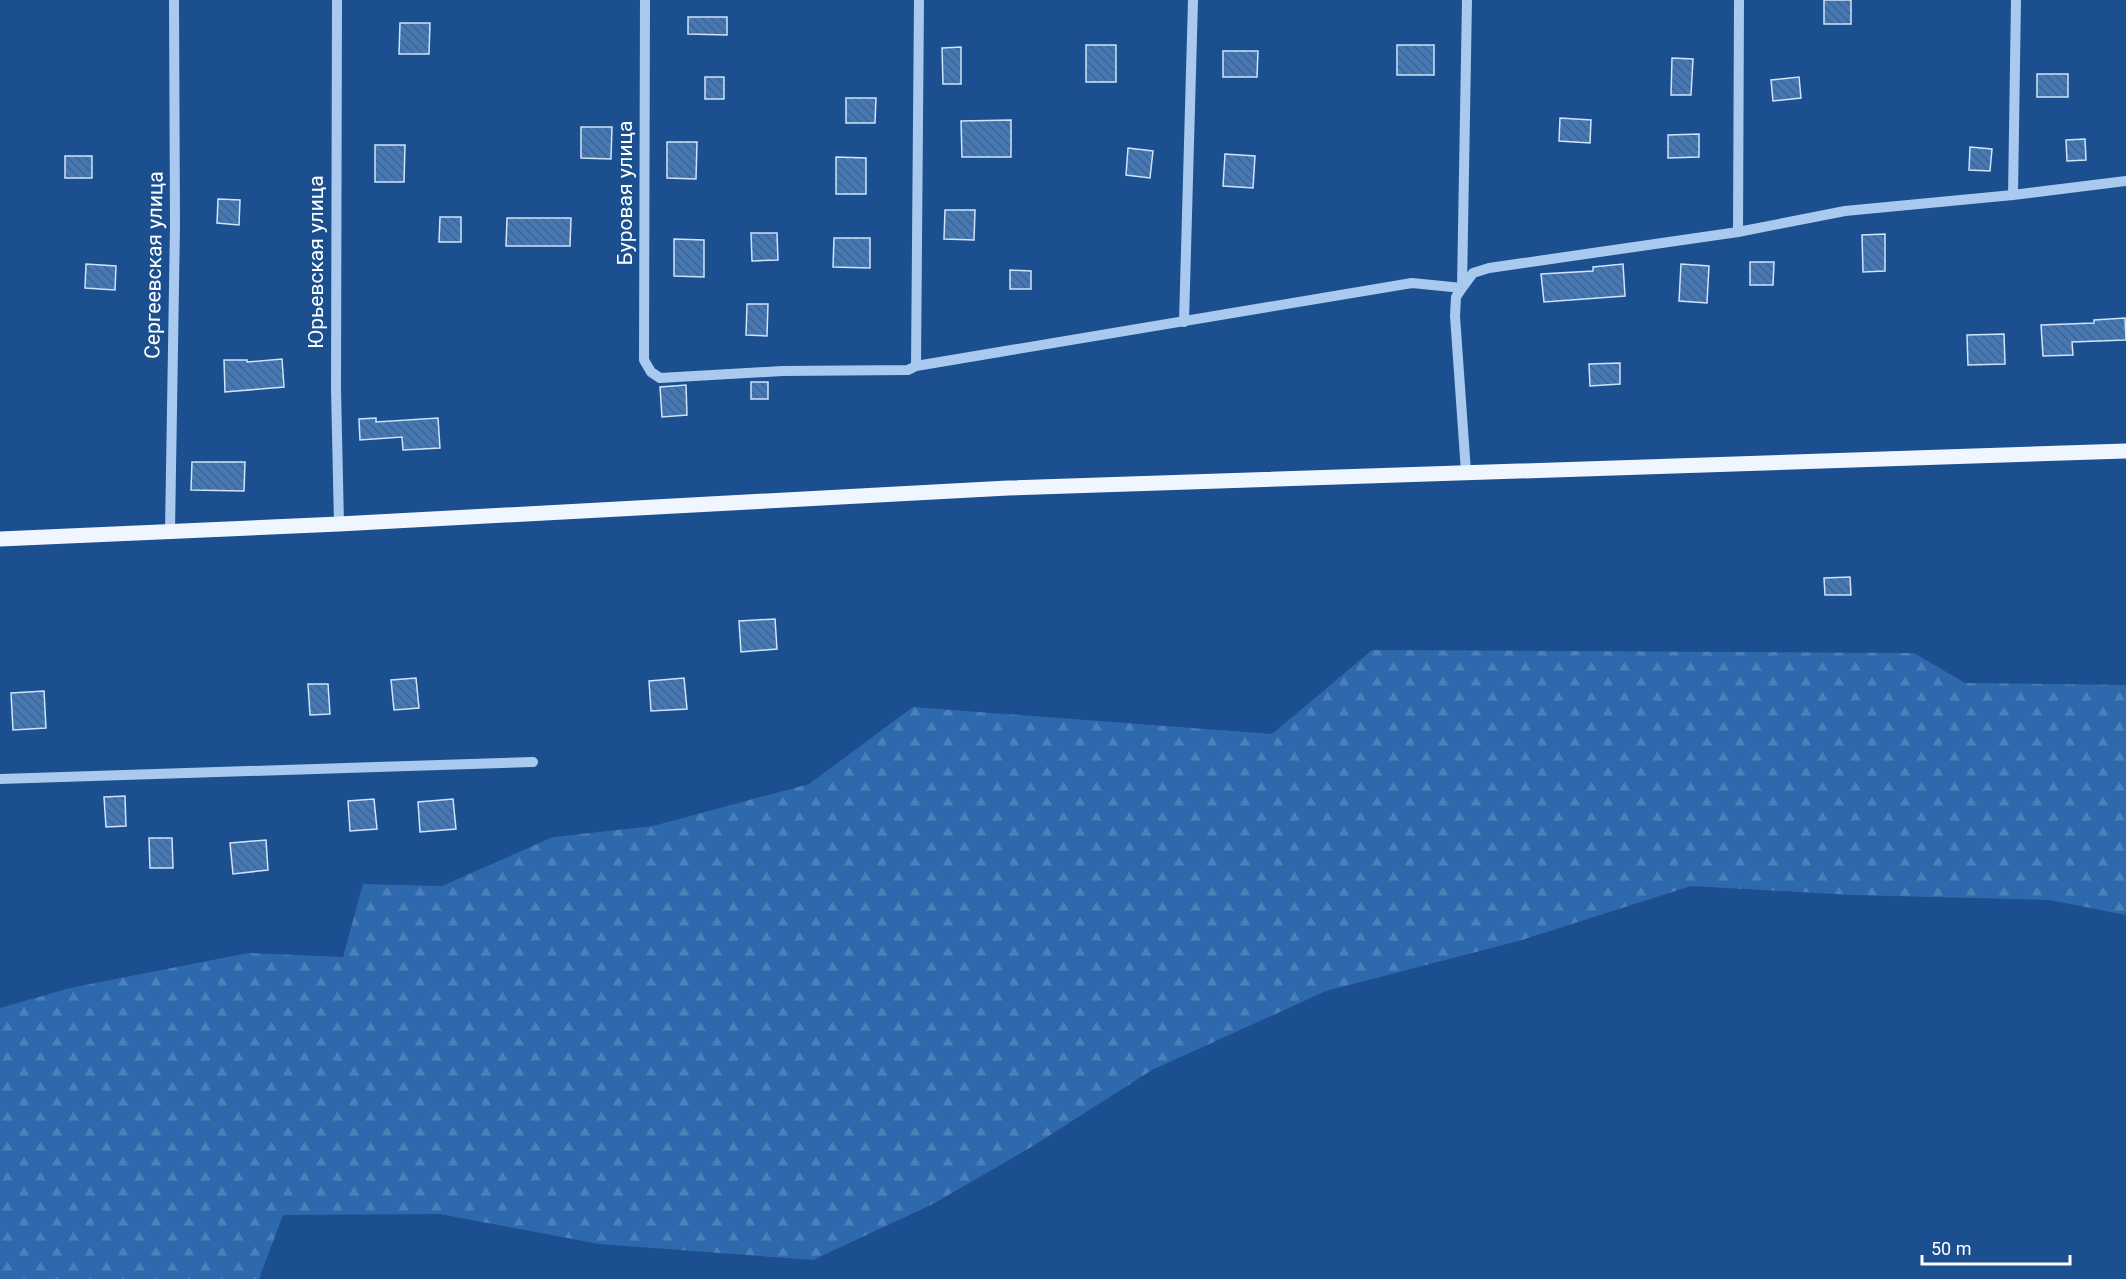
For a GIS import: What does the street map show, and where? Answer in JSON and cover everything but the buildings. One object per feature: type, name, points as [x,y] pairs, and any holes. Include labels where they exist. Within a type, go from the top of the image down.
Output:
[{"type":"main road","points":[[0,539],[339,524],[1008,488],[2126,451]]},
{"type":"street","name":"Сергеевская улица","points":[[170,531],[175,225],[174,0]]},
{"type":"street","name":"Юрьевская улица","points":[[337,0],[336,389],[339,524]]},
{"type":"street","name":"Буровая улица","points":[[645,0],[644,360],[651,372],[660,378],[782,371],[908,370],[916,366]]},
{"type":"street","points":[[919,0],[916,366],[1412,283],[1462,288]]},
{"type":"street","points":[[1184,322],[1193,0]]},
{"type":"street","points":[[1462,288],[1467,0]]},
{"type":"street","points":[[1738,232],[1739,0]]},
{"type":"street","points":[[2013,195],[2016,0]]},
{"type":"street","points":[[1466,472],[1455,316],[1456,297],[1473,273],[1489,268],[1738,232],[1845,211],[2013,195],[2126,181]]},
{"type":"street","points":[[0,779],[532,762]]},
{"type":"green space","points":[[1372,650],[1914,653],[1965,683],[2126,685],[2126,915],[2049,900],[1852,895],[1691,886],[1522,940],[1326,991],[1152,1070],[1033,1146],[933,1204],[813,1260],[599,1244],[440,1214],[283,1215],[259,1279],[0,1279],[0,1008],[70,988],[248,953],[343,957],[363,884],[442,886],[553,837],[653,826],[809,784],[913,707],[1272,734]]}]
